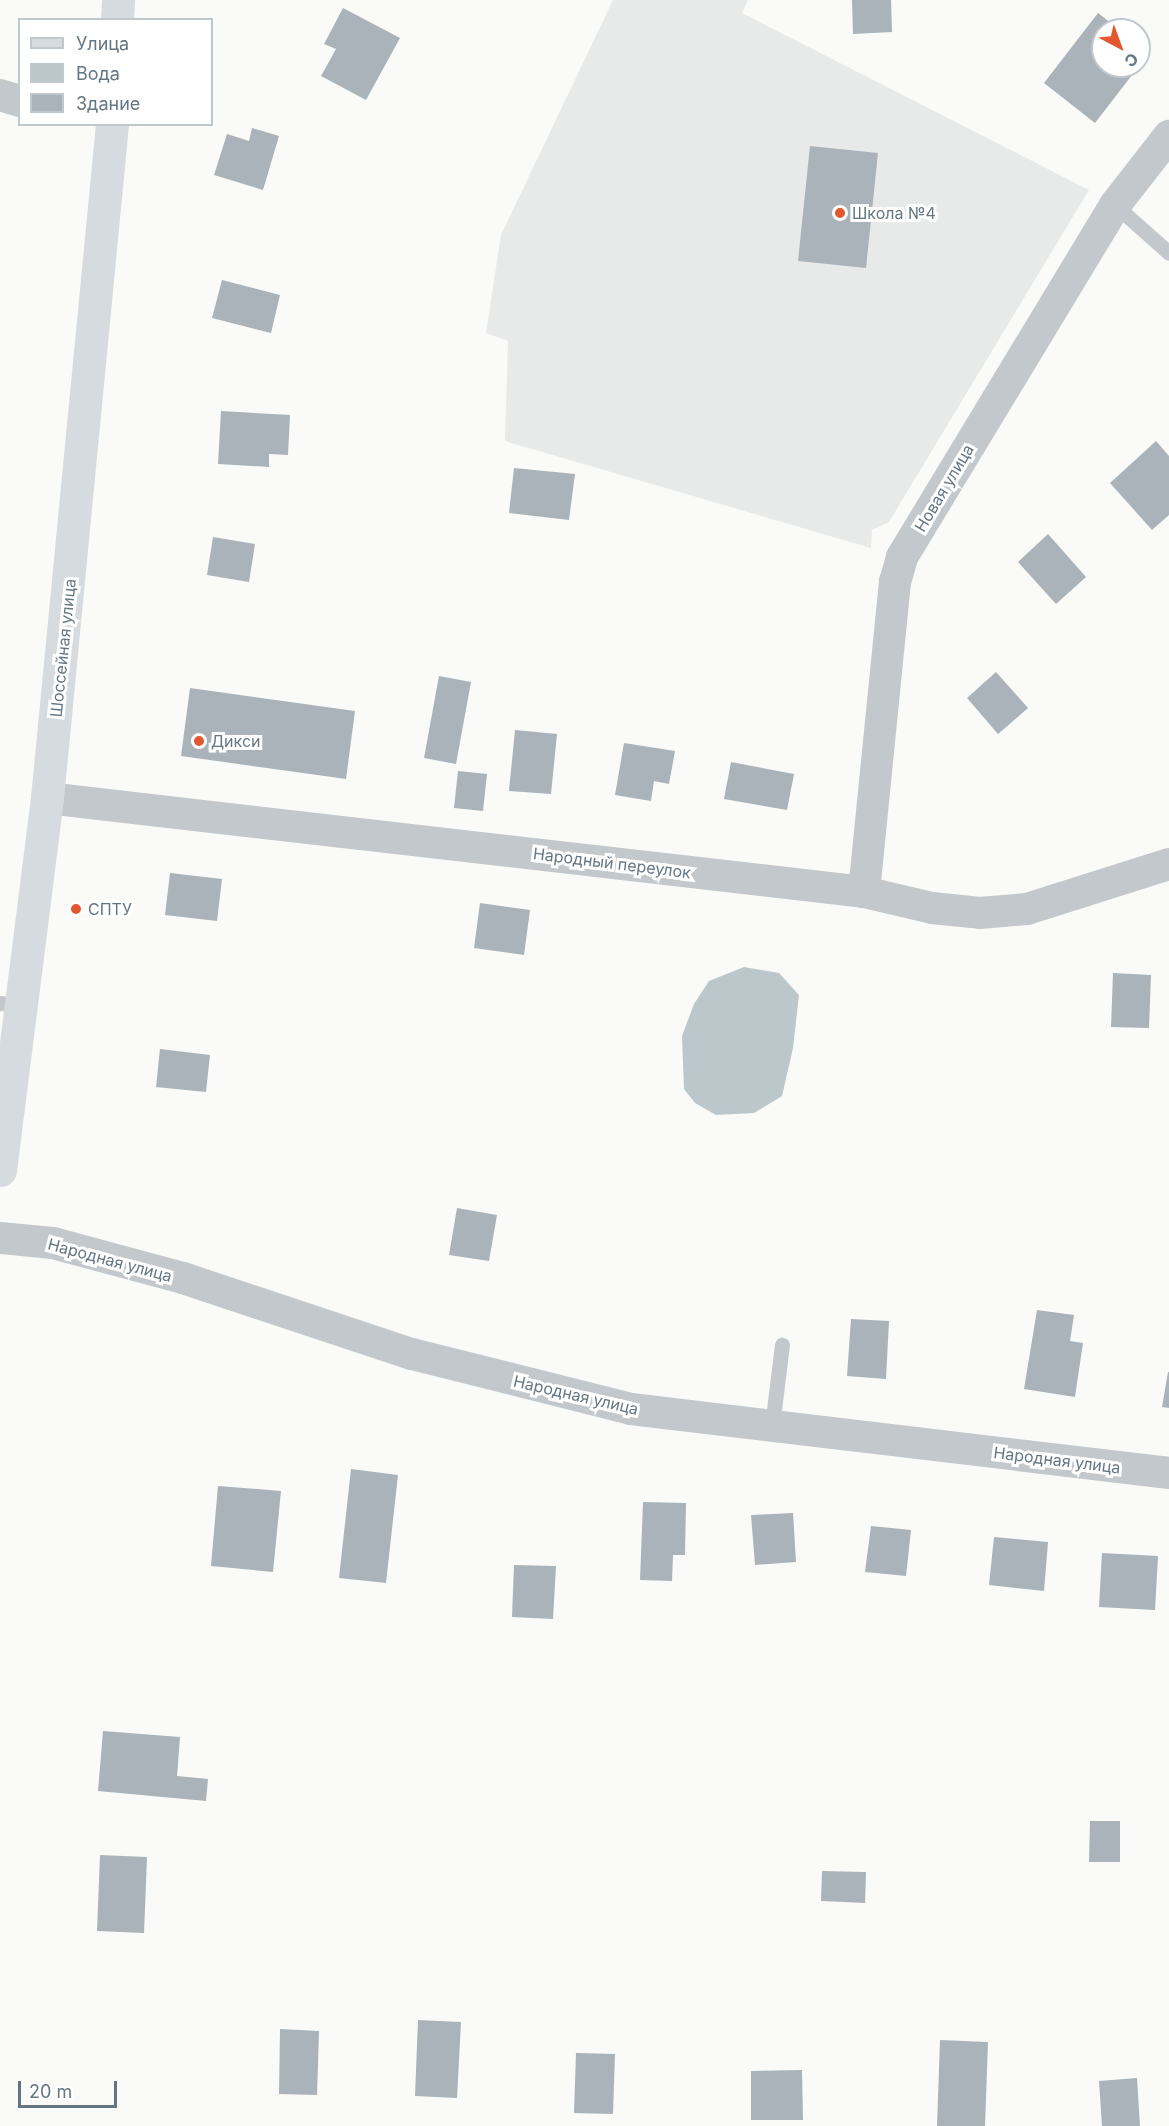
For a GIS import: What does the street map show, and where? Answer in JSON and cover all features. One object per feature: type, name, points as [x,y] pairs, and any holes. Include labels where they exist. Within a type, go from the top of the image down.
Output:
[{"type":"main road","points":[[117,18],[118,0]]},
{"type":"main road","name":"Шоссейная улица","points":[[0,1170],[11,1004],[47,798],[112,126]]},
{"type":"street","points":[[0,95],[18,100]]},
{"type":"street","name":"Новая улица","points":[[864,892],[895,582],[902,557],[1115,205],[1169,136]]},
{"type":"street","name":"Народный переулок","points":[[47,798],[864,892],[932,908],[980,913],[1027,909],[1169,864]]},
{"type":"street","name":"Народная улица","points":[[0,1238],[53,1243],[172,1275],[412,1354],[631,1409],[1169,1473]]},
{"type":"lane","points":[[1115,205],[1169,253]]},
{"type":"lane","points":[[772,1426],[782,1345]]},
{"type":"shaded area","points":[[613,0],[748,0],[742,13],[1089,190],[889,522],[872,530],[871,548],[505,441],[508,341],[486,333],[501,235]]},
{"type":"water","points":[[744,967],[779,973],[799,995],[793,1048],[782,1096],[754,1113],[716,1115],[695,1103],[684,1089],[682,1036],[694,1004],[709,981]]},
{"type":"building","points":[[852,0],[891,0],[892,32],[853,34]]},
{"type":"building","points":[[343,8],[400,38],[366,100],[321,76],[336,49],[324,44]]},
{"type":"building","points":[[1098,13],[1104,18],[1094,18]]},
{"type":"building","points":[[1091,22],[1091,78],[1130,78],[1095,123],[1044,83]]},
{"type":"building","points":[[252,128],[279,136],[263,190],[214,175],[227,134],[249,141]]},
{"type":"building","points":[[810,146],[878,153],[866,268],[798,261]]},
{"type":"building","points":[[222,280],[280,295],[271,333],[212,318]]},
{"type":"building","points":[[221,411],[290,415],[288,455],[269,454],[269,467],[218,464]]},
{"type":"building","points":[[1156,441],[1169,456],[1169,515],[1152,530],[1110,483]]},
{"type":"building","points":[[514,468],[575,474],[569,520],[509,513]]},
{"type":"building","points":[[1048,534],[1086,577],[1056,604],[1018,562]]},
{"type":"building","points":[[213,537],[255,544],[249,582],[207,575]]},
{"type":"building","points":[[996,672],[1028,708],[998,734],[967,698]]},
{"type":"building","points":[[439,676],[471,682],[456,764],[424,758]]},
{"type":"building","points":[[190,688],[355,711],[346,779],[181,756]]},
{"type":"building","points":[[515,730],[557,734],[551,794],[509,791]]},
{"type":"building","points":[[624,743],[675,751],[669,784],[654,781],[651,801],[615,795]]},
{"type":"building","points":[[731,762],[794,774],[787,810],[724,799]]},
{"type":"building","points":[[458,771],[487,774],[483,811],[454,808]]},
{"type":"building","points":[[170,873],[222,879],[217,921],[165,915]]},
{"type":"building","points":[[480,903],[530,910],[524,955],[474,948]]},
{"type":"building","points":[[1113,973],[1151,975],[1149,1028],[1111,1027]]},
{"type":"building","points":[[160,1049],[210,1055],[206,1092],[156,1087]]},
{"type":"building","points":[[457,1208],[497,1215],[489,1261],[449,1255]]},
{"type":"building","points":[[1037,1310],[1074,1315],[1070,1341],[1083,1343],[1075,1397],[1024,1389]]},
{"type":"building","points":[[851,1319],[889,1321],[886,1379],[847,1376]]},
{"type":"building","points":[[1169,1372],[1169,1408],[1162,1407]]},
{"type":"building","points":[[351,1469],[398,1475],[386,1583],[339,1578]]},
{"type":"building","points":[[218,1486],[281,1491],[273,1572],[211,1566]]},
{"type":"building","points":[[643,1502],[686,1503],[685,1555],[673,1555],[672,1581],[640,1580]]},
{"type":"building","points":[[793,1513],[796,1562],[755,1565],[751,1515]]},
{"type":"building","points":[[871,1526],[911,1530],[906,1576],[865,1572]]},
{"type":"building","points":[[994,1537],[1048,1542],[1044,1591],[989,1585]]},
{"type":"building","points":[[1102,1553],[1158,1556],[1155,1610],[1099,1607]]},
{"type":"building","points":[[514,1565],[556,1566],[553,1619],[512,1617]]},
{"type":"building","points":[[103,1731],[180,1737],[177,1776],[208,1779],[206,1801],[98,1791]]},
{"type":"building","points":[[1090,1821],[1120,1821],[1120,1862],[1089,1862]]},
{"type":"building","points":[[100,1855],[147,1857],[144,1933],[97,1931]]},
{"type":"building","points":[[822,1871],[866,1872],[865,1903],[821,1901]]},
{"type":"building","points":[[418,2020],[461,2022],[457,2098],[415,2096]]},
{"type":"building","points":[[280,2029],[319,2031],[317,2095],[279,2094]]},
{"type":"building","points":[[940,2040],[988,2042],[985,2126],[937,2126]]},
{"type":"building","points":[[576,2053],[615,2054],[613,2114],[574,2113]]},
{"type":"building","points":[[802,2070],[803,2120],[751,2120],[751,2071]]},
{"type":"building","points":[[1137,2078],[1140,2126],[1102,2126],[1099,2081]]},
{"type":"place","name":"Школа №4","points":[[840,213]]},
{"type":"place","name":"Дикси","points":[[199,741]]},
{"type":"place","name":"СПТУ","points":[[76,909]]}]
